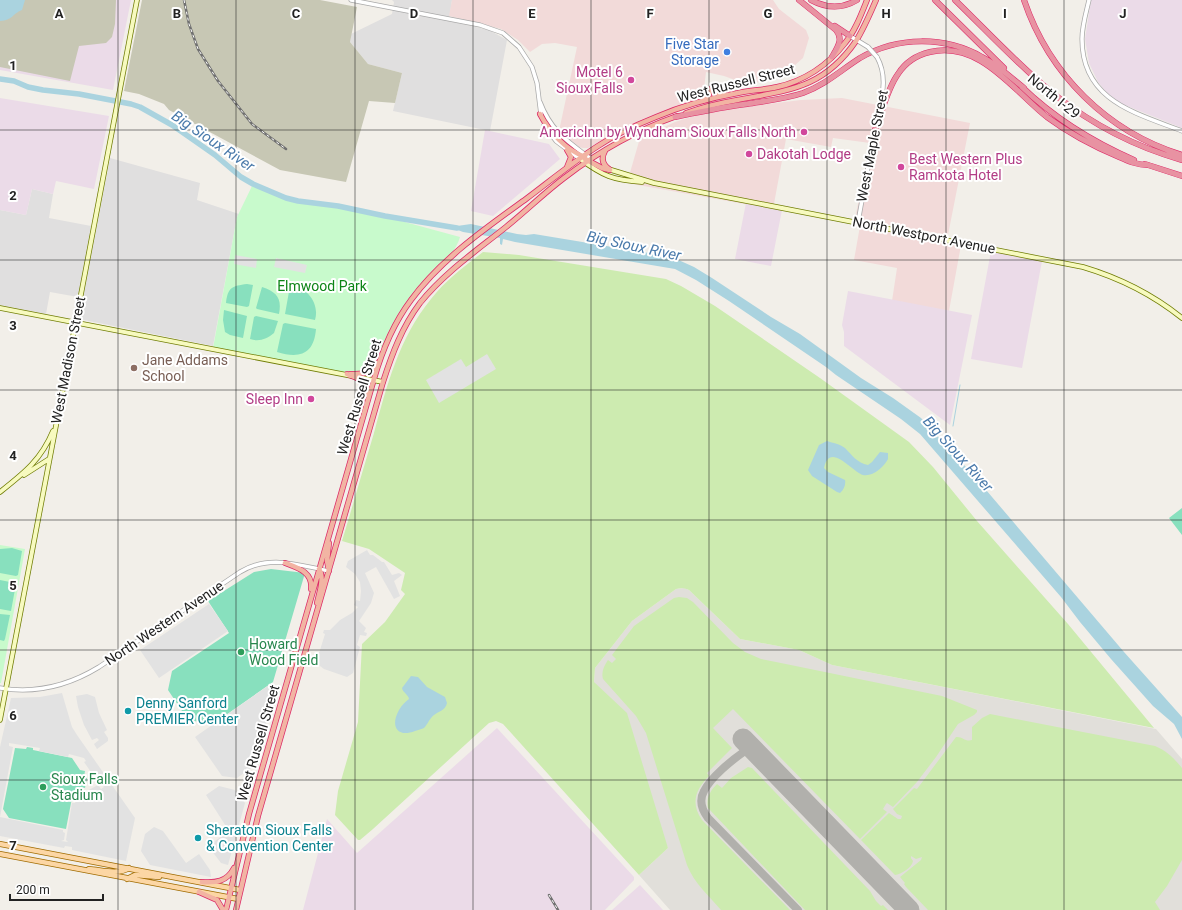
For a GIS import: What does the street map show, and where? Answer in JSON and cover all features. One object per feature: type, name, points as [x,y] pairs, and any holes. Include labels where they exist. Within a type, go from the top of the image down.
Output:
[{"type":"highway","points":[[799,0],[810,11],[836,30],[840,35],[840,41],[832,57]]},
{"type":"highway","points":[[811,0],[822,5],[833,7],[844,6],[857,0]]},
{"type":"highway","name":"West Russell Street","points":[[226,910],[249,814],[374,379],[382,353],[396,322],[411,299],[436,272],[463,247],[498,219],[583,157],[615,136],[673,110],[704,100],[788,84],[809,74],[832,57],[850,36],[868,0]]},
{"type":"highway","name":"West Russell Street","points":[[236,910],[259,814],[383,382],[402,332],[419,304],[441,280],[513,222],[563,178],[608,149],[644,129],[675,117],[712,105],[778,93],[802,86],[819,78],[846,54],[856,40],[876,0]]},
{"type":"highway","name":"North I-29","points":[[935,0],[1024,88],[1049,110],[1080,132],[1117,152],[1148,165],[1182,176]]},
{"type":"highway","name":"North I-29","points":[[956,0],[1030,73],[1067,105],[1098,125],[1120,136],[1150,150],[1182,160]]},
{"type":"highway","points":[[1024,0],[1036,30],[1049,53],[1079,93],[1107,117],[1131,133],[1158,147],[1182,155]]},
{"type":"highway","points":[[810,11],[850,36]]},
{"type":"highway","points":[[675,117],[802,93],[826,82],[859,59],[878,49],[913,41],[938,42],[968,50],[994,64],[1024,88]]},
{"type":"highway","points":[[875,130],[891,87],[903,68],[916,58],[926,53],[938,50],[951,50],[966,54],[990,66],[1047,116],[1080,139],[1099,149],[1127,160],[1141,165],[1148,165]]},
{"type":"highway","points":[[704,100],[708,96],[711,89],[716,93],[732,94]]},
{"type":"highway","points":[[540,114],[548,127],[563,144],[588,161],[610,170]]},
{"type":"highway","points":[[608,149],[603,155],[602,159],[605,166],[610,170]]},
{"type":"highway","points":[[562,172],[570,162],[570,155],[567,150]]},
{"type":"highway","points":[[347,374],[362,374],[371,371],[382,353]]},
{"type":"highway","points":[[347,374],[361,380],[366,386],[367,393],[363,416]]},
{"type":"highway","points":[[329,571],[327,561],[332,525]]},
{"type":"highway","points":[[285,562],[304,571],[310,576],[312,586],[308,606]]},
{"type":"highway","points":[[314,622],[322,578],[319,569]]},
{"type":"highway","points":[[202,882],[216,882],[226,878],[233,870],[237,861]]},
{"type":"highway","points":[[199,892],[215,898],[223,910]]},
{"type":"main road","name":"West Madison Street","points":[[0,720],[137,0]]},
{"type":"main road","name":"North Westport Avenue","points":[[588,161],[598,171],[613,178],[654,183],[1083,266],[1113,277],[1143,291],[1182,318]]},
{"type":"main road","name":"North Westport Avenue","points":[[610,170],[654,183]]},
{"type":"main road","points":[[0,308],[374,379],[383,382]]},
{"type":"main road","points":[[16,480],[39,457],[48,443],[57,421]]},
{"type":"main road","points":[[0,492],[16,480],[50,459]]},
{"type":"main road","points":[[0,844],[240,890]]},
{"type":"main road","points":[[0,847],[13,846]]},
{"type":"main road","points":[[0,854],[238,899]]},
{"type":"main road","points":[[74,868],[118,872],[129,868]]},
{"type":"main road","points":[[127,878],[135,875],[166,876]]},
{"type":"street","points":[[351,0],[481,25],[500,31],[516,43],[530,62],[536,77],[540,114],[550,134],[567,150],[583,157]]},
{"type":"street","points":[[1089,0],[1082,40],[1088,69],[1094,81],[1109,99],[1125,109],[1182,131]]},
{"type":"street","name":"West Maple Street","points":[[850,36],[868,47],[877,57],[882,67],[884,81],[858,222]]},
{"type":"street","points":[[538,97],[548,120],[555,130],[583,157]]},
{"type":"street","name":"North Western Avenue","points":[[0,688],[27,690],[42,689],[58,686],[74,680],[99,667],[246,569],[267,562],[285,562],[329,571]]},
{"type":"shaded area","points":[[0,0],[131,0],[113,90],[0,70]]},
{"type":"shaded area","points":[[0,0],[116,0],[115,24],[112,37],[106,43],[79,46],[70,81],[0,67]]},
{"type":"shaded area","points":[[142,0],[320,0],[357,7],[350,42],[368,64],[402,73],[395,103],[369,101],[346,182],[280,170],[169,110],[164,104],[139,94],[124,91]]},
{"type":"shaded area","points":[[392,0],[452,0],[449,21],[489,30],[507,40],[490,131],[393,111],[402,73],[368,64],[350,42],[351,34],[392,14],[394,2]]},
{"type":"shaded area","points":[[452,0],[773,0],[779,9],[806,30],[809,38],[803,58],[786,73],[749,85],[724,76],[706,72],[703,97],[640,120],[588,148],[583,148],[579,147],[559,131],[577,47],[555,43],[542,44],[530,52],[518,40],[501,29],[449,16]]},
{"type":"shaded area","points":[[1091,0],[1182,0],[1182,128],[1122,104],[1107,93],[1098,82],[1089,63],[1085,39]]},
{"type":"shaded area","points":[[0,98],[109,116],[94,189],[56,181],[53,194],[32,189],[26,215],[0,210]]},
{"type":"shaded area","points":[[842,98],[970,123],[948,235],[855,219],[870,143],[833,138],[831,147],[786,139],[773,209],[627,183],[640,138],[675,122],[700,114],[751,106],[801,100]]},
{"type":"shaded area","points":[[485,130],[549,144],[560,159],[493,216],[471,211]]},
{"type":"shaded area","points":[[110,158],[200,183],[197,200],[239,214],[237,217],[213,346],[79,319]]},
{"type":"shaded area","points":[[32,189],[53,194],[49,218],[91,226],[78,297],[50,292],[46,314],[0,305],[0,210],[26,215]]},
{"type":"shaded area","points":[[746,203],[782,210],[771,266],[735,259]]},
{"type":"shaded area","points":[[860,226],[961,245],[949,311],[892,301],[897,268],[854,260]]},
{"type":"shaded area","points":[[991,251],[1042,261],[1022,368],[971,359]]},
{"type":"shaded area","points":[[235,255],[257,259],[256,268],[234,264]]},
{"type":"shaded area","points":[[276,258],[307,265],[305,273],[274,267]]},
{"type":"shaded area","points":[[848,291],[972,315],[950,425],[844,346],[844,332],[842,325]]},
{"type":"shaded area","points":[[487,354],[496,369],[439,403],[426,380],[461,359],[466,367]]},
{"type":"shaded area","points":[[367,550],[370,555],[373,555],[384,562],[392,575],[399,573],[402,575],[394,581],[400,596],[394,599],[376,567],[365,573],[374,593],[371,603],[359,621],[366,628],[364,632],[367,633],[366,636],[360,635],[357,645],[360,647],[353,673],[347,677],[324,669],[316,663],[325,634],[323,633],[324,630],[330,630],[340,620],[352,613],[358,607],[354,605],[356,600],[360,601],[360,582],[355,574],[346,567],[348,561]]},
{"type":"shaded area","points":[[684,588],[689,590],[740,639],[799,650],[832,665],[1156,729],[1182,759],[1182,910],[670,910],[639,875],[668,848],[594,682],[595,668],[632,621],[676,589]]},
{"type":"shaded area","points":[[209,604],[228,631],[159,678],[140,650]]},
{"type":"shaded area","points":[[272,683],[276,689],[254,766],[237,778],[222,776],[195,737]]},
{"type":"shaded area","points":[[62,693],[72,727],[135,818],[126,861],[72,850],[72,847],[65,846],[64,848],[0,836],[0,817],[0,747],[11,698],[40,697]],"holes":[[[9,743],[40,748],[39,751],[68,757],[69,754],[84,758],[86,761],[84,762],[100,785],[102,784],[104,787],[101,789],[98,785],[81,794],[75,803],[72,803],[66,840],[68,842],[61,841],[64,840],[65,833],[63,830],[0,817],[13,747],[9,746]]]},
{"type":"shaded area","points":[[87,694],[95,697],[99,713],[107,730],[104,732],[108,738],[108,741],[97,749],[94,744],[99,740],[97,738],[92,740],[84,725],[76,696]]},
{"type":"shaded area","points":[[497,728],[634,877],[634,880],[605,910],[303,910],[327,819],[357,853]]},
{"type":"shaded area","points":[[219,786],[235,790],[245,803],[228,865],[221,863],[208,846],[229,831],[206,795]]},
{"type":"shaded area","points":[[154,827],[163,831],[186,863],[199,854],[210,870],[211,877],[150,865],[141,851],[145,834]]},
{"type":"shaded area","points":[[640,885],[663,910],[612,910]]},
{"type":"green space","name":"Elmwood Park","points":[[253,184],[286,198],[368,212],[460,237],[457,245],[445,262],[411,300],[368,372],[347,374],[213,348],[237,217]]},
{"type":"green space","points":[[483,252],[519,255],[666,279],[715,306],[820,378],[909,442],[933,467],[977,521],[1068,624],[1154,728],[832,665],[799,650],[740,639],[689,590],[676,589],[632,621],[595,668],[594,682],[627,713],[668,848],[639,875],[503,724],[496,721],[489,723],[373,829],[358,840],[335,815],[338,791],[358,722],[362,644],[385,622],[405,594],[401,590],[405,573],[369,549],[342,541],[389,380],[402,346],[420,314],[442,286]]},
{"type":"green space","points":[[247,284],[253,285],[249,306],[247,307],[226,303],[228,294],[232,288]]},
{"type":"green space","points":[[290,286],[302,289],[311,297],[316,308],[315,320],[285,314]]},
{"type":"green space","points":[[262,287],[271,291],[277,296],[280,304],[279,314],[256,308]]},
{"type":"green space","points":[[224,310],[247,316],[243,338],[230,335],[225,332],[223,320]]},
{"type":"green space","points":[[256,316],[278,321],[274,333],[263,339],[250,339],[254,317]]},
{"type":"green space","points":[[285,323],[316,329],[315,337],[309,349],[293,355],[277,352],[283,324]]},
{"type":"green space","points":[[1182,508],[1182,535],[1169,518]]},
{"type":"green space","points":[[0,545],[25,549],[1,683],[0,683]]},
{"type":"green space","points":[[12,548],[22,551],[18,575],[16,576],[0,573],[0,549]]},
{"type":"green space","name":"Howard Wood Field","points":[[271,569],[305,573],[273,682],[213,724],[188,720],[168,690],[172,671],[229,633],[208,601],[254,572]]},
{"type":"green space","points":[[0,580],[16,584],[11,611],[0,609]]},
{"type":"green space","points":[[674,598],[687,598],[693,602],[733,643],[745,652],[761,659],[942,696],[977,710],[974,715],[958,724],[917,782],[893,807],[887,803],[886,804],[883,809],[887,812],[860,839],[733,709],[713,728],[732,748],[707,773],[709,776],[704,781],[696,796],[696,808],[698,814],[702,820],[790,910],[721,910],[702,889],[687,865],[646,733],[636,716],[603,679],[602,676],[604,667],[608,660],[612,663],[616,659],[612,655],[634,626]]},
{"type":"green space","points":[[0,614],[10,615],[4,641],[0,640]]},
{"type":"green space","points":[[990,714],[1155,746],[1167,753],[1179,764],[1182,768],[1182,860],[1167,886],[1155,902],[1160,910],[928,910],[906,887],[904,884],[905,883],[900,877],[921,860],[922,857],[916,859],[911,856],[913,861],[911,866],[903,872],[895,875],[861,840],[889,813],[898,819],[901,819],[902,816],[897,814],[893,809],[914,788],[917,789],[956,737],[972,740],[972,727],[982,718]]},
{"type":"green space","name":"Sioux Falls Stadium","points":[[27,747],[33,748],[33,750],[72,758],[80,770],[85,771],[84,777],[87,778],[85,788],[80,787],[78,794],[72,798],[66,829],[9,818],[3,809],[15,748],[26,749]]},
{"type":"green space","points":[[748,767],[752,768],[870,891],[876,901],[888,910],[805,910],[708,808],[709,795],[712,789],[717,784],[722,788],[731,778]]},
{"type":"water","points":[[0,0],[25,0],[22,10],[8,19],[0,21]]},
{"type":"water","points":[[471,224],[517,234],[534,234],[674,258],[694,267],[800,334],[861,378],[921,418],[975,477],[1124,652],[1182,717],[1182,739],[1174,724],[1153,706],[1111,659],[1061,597],[920,434],[901,419],[729,301],[696,280],[675,269],[503,239],[502,245],[500,244],[500,238],[463,232],[450,227]]},
{"type":"water","points":[[827,441],[845,448],[855,458],[864,464],[868,465],[872,462],[880,452],[888,453],[888,459],[878,471],[863,475],[858,473],[842,460],[831,457],[827,460],[824,468],[828,472],[845,480],[843,490],[840,493],[812,476],[808,470],[819,445]]},
{"type":"water","points":[[411,676],[418,677],[427,687],[445,697],[447,703],[443,709],[432,717],[424,728],[409,733],[404,733],[397,729],[395,726],[395,721],[399,710],[409,699],[402,688]]},
{"type":"waterway","name":"Big Sioux River","points":[[0,79],[14,81],[28,87],[79,94],[140,107],[172,125],[215,155],[241,177],[253,184],[286,198],[457,228]]},
{"type":"waterway","points":[[953,426],[960,385]]},
{"type":"taxiway","points":[[755,752],[750,750],[745,751],[728,764],[707,786],[702,794],[701,801],[704,812],[708,818],[798,910]]},
{"type":"runway","points":[[743,739],[909,910]]},
{"type":"railway","points":[[184,0],[189,24],[198,49],[218,81],[252,124],[286,149]]},
{"type":"railway","points":[[549,895],[558,910]]},
{"type":"place","name":"Five Star Storage","points":[[727,52]]},
{"type":"place","name":"Motel 6 Sioux Falls","points":[[631,80]]},
{"type":"place","name":"AmericInn by Wyndham Sioux Falls North","points":[[804,132]]},
{"type":"place","name":"Dakotah Lodge","points":[[749,154]]},
{"type":"place","name":"Best Western Plus Ramkota Hotel","points":[[901,167]]},
{"type":"place","name":"Jane Addams School","points":[[134,368]]},
{"type":"place","name":"Sleep Inn","points":[[311,399]]},
{"type":"place","name":"Howard Wood Field","points":[[241,652]]},
{"type":"place","name":"Denny Sanford PREMIER Center","points":[[128,711]]},
{"type":"place","name":"Sioux Falls Stadium","points":[[43,787]]},
{"type":"place","name":"Sheraton Sioux Falls & Convention Center","points":[[198,838]]}]
